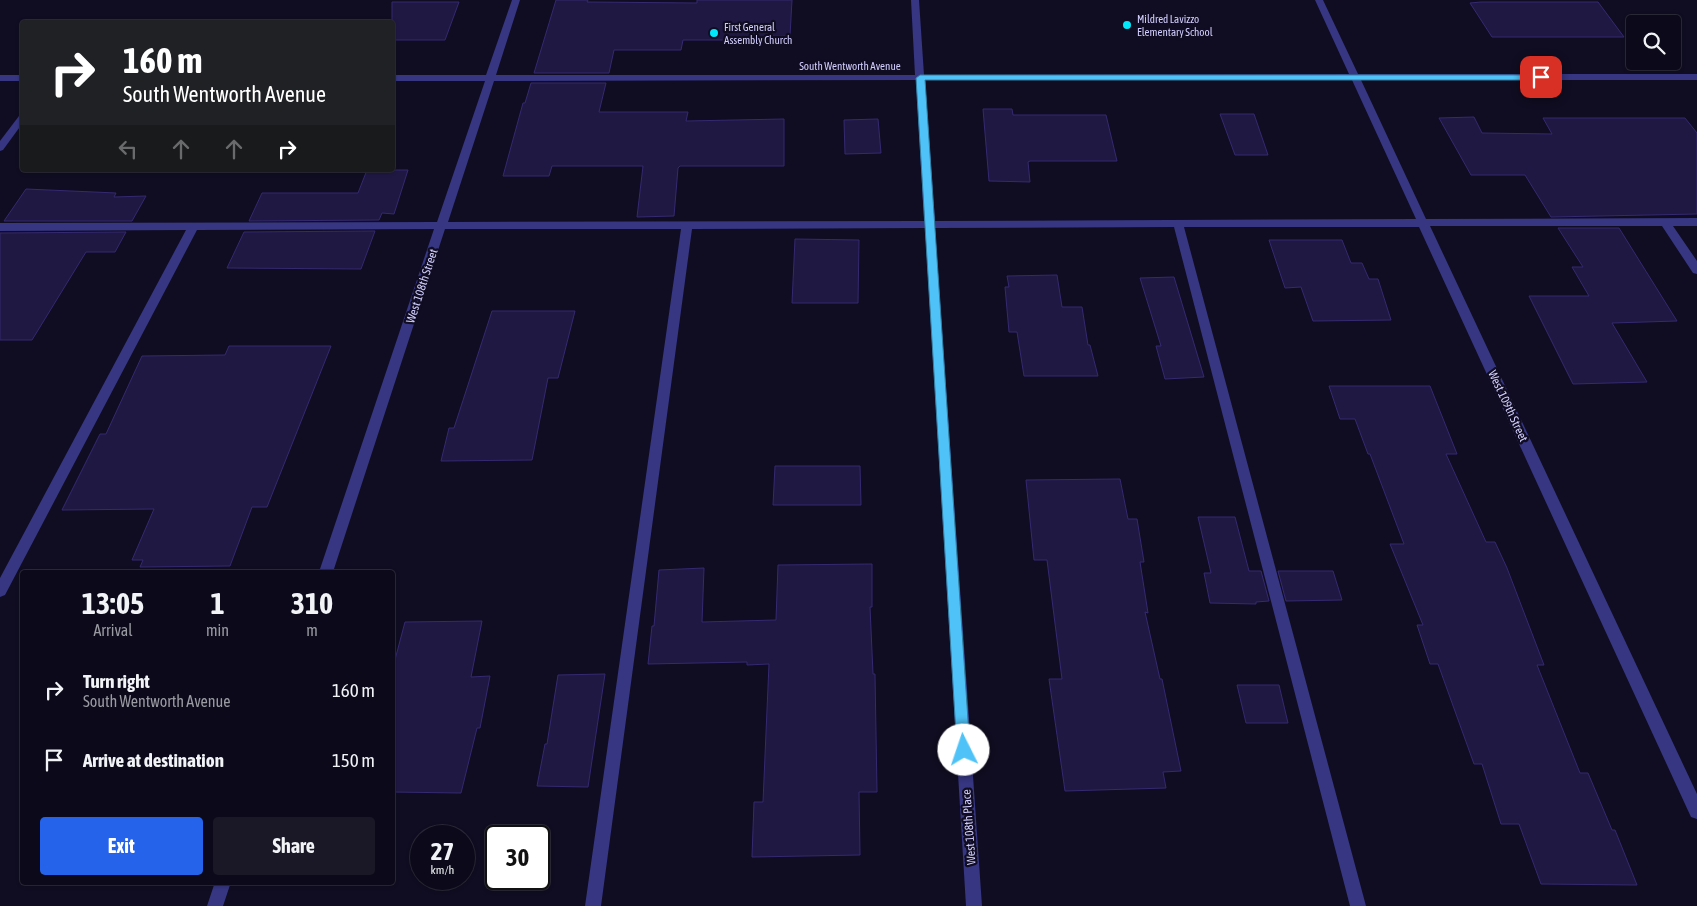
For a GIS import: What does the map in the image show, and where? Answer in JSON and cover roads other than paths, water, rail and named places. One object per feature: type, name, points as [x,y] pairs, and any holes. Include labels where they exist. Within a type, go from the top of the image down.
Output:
[{"type":"street","name":"West 108th Street","points":[[327,570],[516,0]]},
{"type":"street","name":"West 108th Place","points":[[915,0],[974,906]]},
{"type":"street","name":"West 109th Street","points":[[1318,0],[1697,811]]},
{"type":"street","name":"South Wentworth Avenue","points":[[395,78],[1697,77]]},
{"type":"street","points":[[0,78],[20,78]]},
{"type":"street","points":[[0,148],[20,121]]},
{"type":"street","points":[[1665,222],[1697,270]]},
{"type":"street","points":[[0,227],[1697,222]]},
{"type":"street","points":[[1178,223],[1358,906]]},
{"type":"street","points":[[593,906],[687,225]]},
{"type":"street","points":[[0,591],[194,226]]},
{"type":"street","points":[[215,906],[222,885]]},
{"type":"place","name":"Mildred Lavizzo Elementary School","points":[[1127,25]]},
{"type":"place","name":"First General Assembly Church","points":[[714,33]]}]
